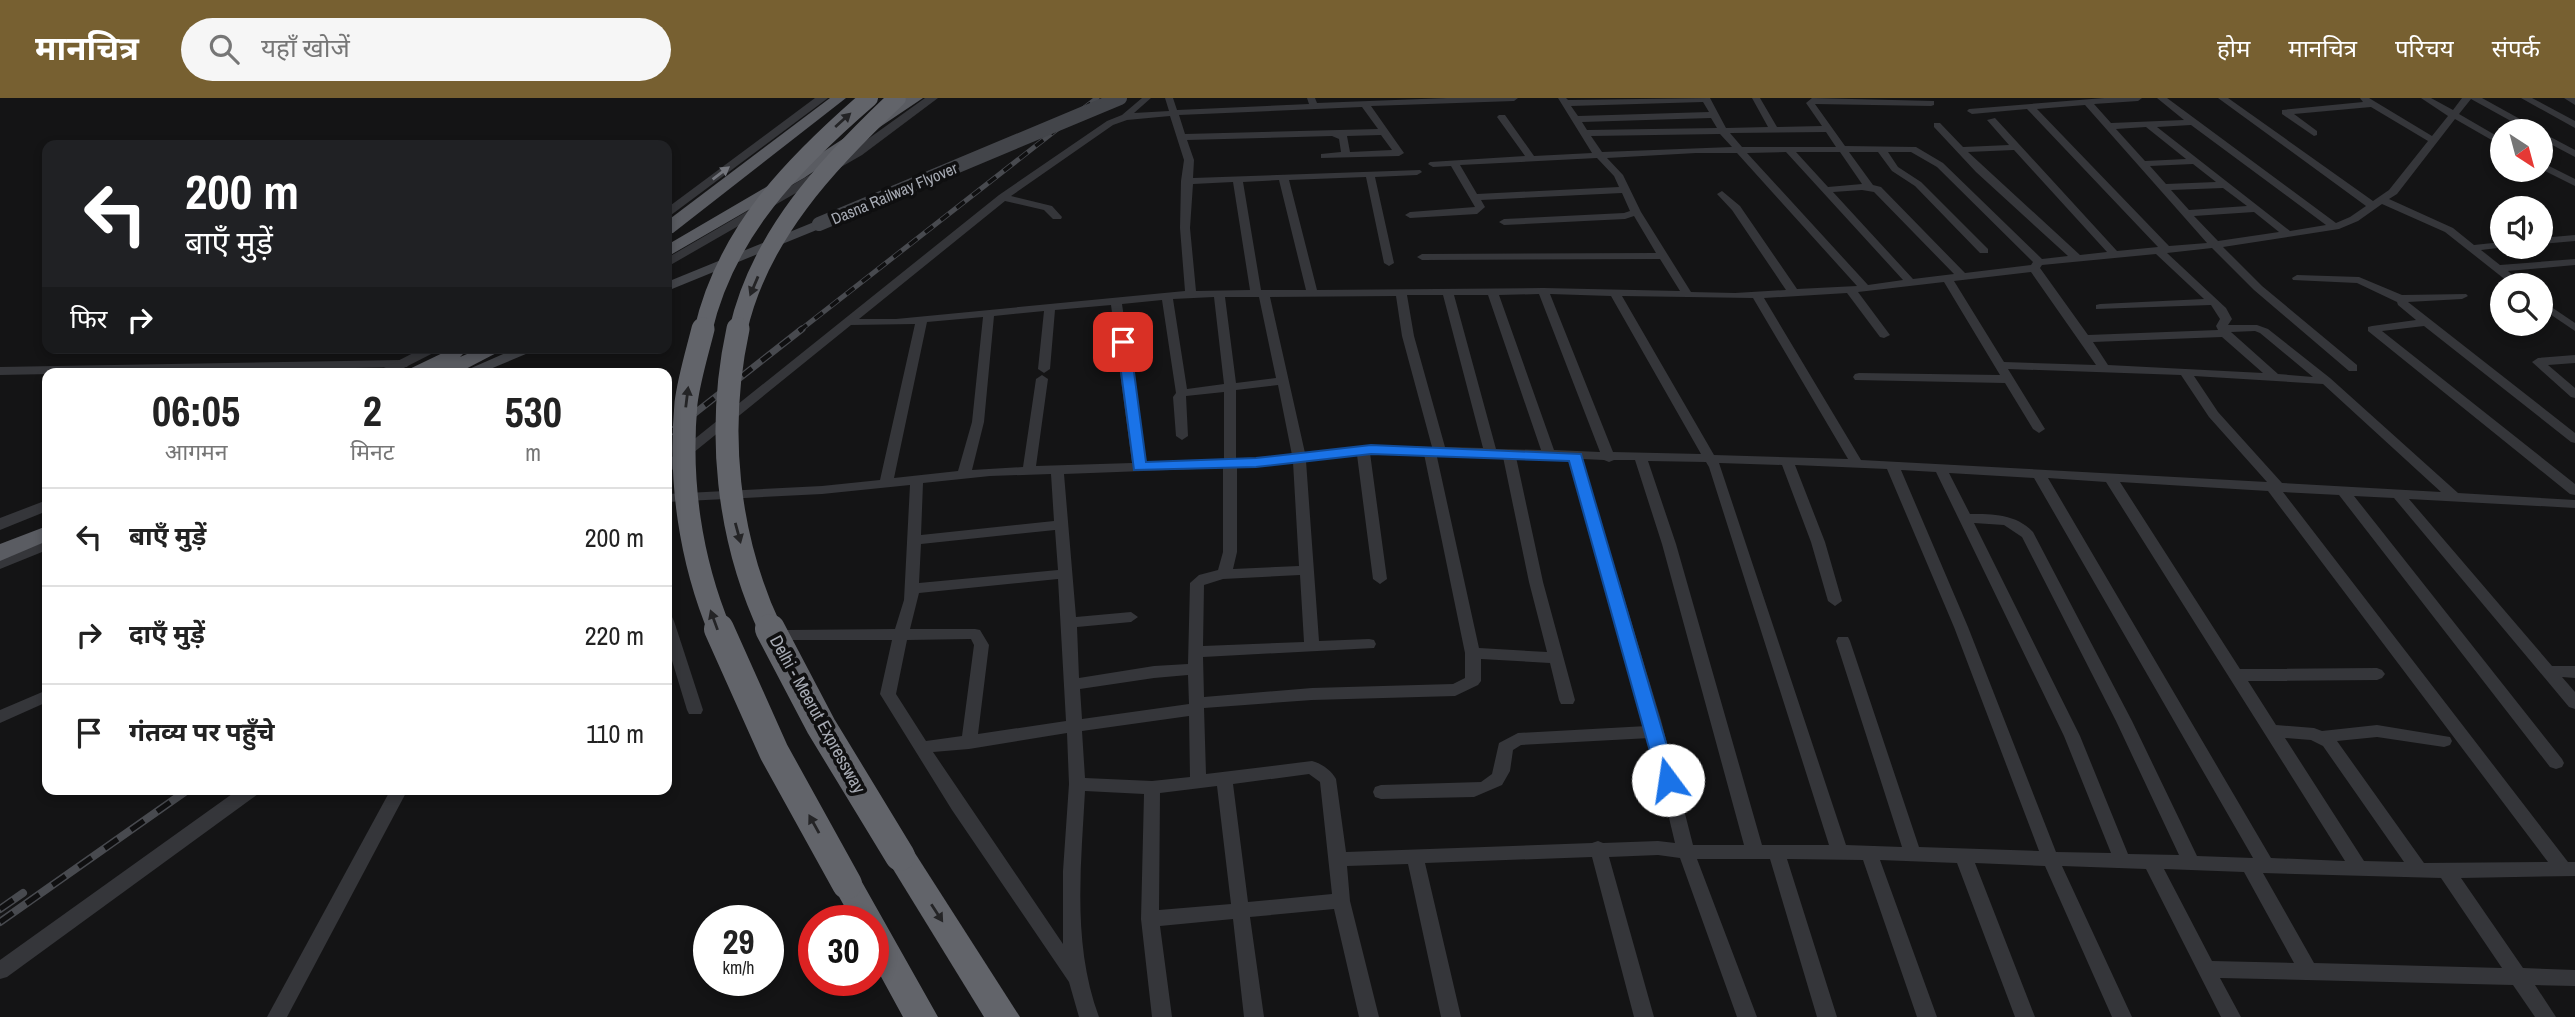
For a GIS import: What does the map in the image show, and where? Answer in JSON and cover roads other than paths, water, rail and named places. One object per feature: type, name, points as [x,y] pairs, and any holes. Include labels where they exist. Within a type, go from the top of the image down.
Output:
[{"type":"highway","points":[[672,225],[839,98]]},
{"type":"highway","points":[[859,905],[743,692],[712,618],[692,546],[683,480],[682,435],[689,379],[698,340],[715,289],[737,245],[761,206],[786,177],[869,98]]},
{"type":"highway","name":"Delhi - Meerut Expressway","points":[[897,98],[813,182],[794,207],[768,255],[734,337],[723,412],[734,520],[753,589],[787,663],[900,856],[1003,1017]]},
{"type":"highway","points":[[672,249],[797,175],[916,98]]},
{"type":"highway","points":[[407,368],[448,354]]},
{"type":"highway","points":[[452,368],[484,354]]},
{"type":"highway","points":[[0,537],[42,519]]},
{"type":"highway","points":[[0,553],[42,535]]},
{"type":"highway","points":[[889,960],[921,1017]]},
{"type":"main road","name":"Dasna Railway Flyover","points":[[672,278],[1106,98]]},
{"type":"main road","name":"Dasna Railway Flyover","points":[[672,284],[1120,98]]},
{"type":"main road","points":[[481,368],[517,354]]},
{"type":"street","points":[[672,210],[822,98]]},
{"type":"street","points":[[672,260],[858,152],[932,98]]},
{"type":"street","points":[[672,463],[1003,197],[1082,141],[1125,117],[1147,98]]},
{"type":"street","points":[[1169,98],[1189,160],[1185,228],[1191,294]]},
{"type":"street","points":[[1125,117],[1267,103],[1345,102],[1366,105],[1386,101],[1514,98]]},
{"type":"street","points":[[1756,98],[1774,130]]},
{"type":"street","points":[[1972,111],[2138,98]]},
{"type":"street","points":[[2161,98],[2335,228]]},
{"type":"street","points":[[2222,98],[2377,203],[2437,223],[2502,273]]},
{"type":"street","points":[[2362,98],[2432,140]]},
{"type":"street","points":[[2425,98],[2490,136]]},
{"type":"street","points":[[848,322],[989,314],[1191,294],[1543,291],[1756,295],[1850,290],[2077,258],[2215,245],[2335,228],[2393,191],[2467,98]]},
{"type":"street","points":[[2475,98],[2513,119]]},
{"type":"street","points":[[2525,98],[2575,125]]},
{"type":"street","points":[[2568,98],[2575,102]]},
{"type":"street","points":[[1564,100],[1706,99],[1723,131],[1865,288]]},
{"type":"street","points":[[1869,187],[1810,103],[1819,99],[1931,103]]},
{"type":"street","points":[[1564,100],[1598,153],[1618,175],[1636,212],[1686,294]]},
{"type":"street","points":[[2087,102],[2215,245],[2258,288],[2353,368]]},
{"type":"street","points":[[1267,103],[1274,133]]},
{"type":"street","points":[[2314,133],[2285,112],[2372,104]]},
{"type":"street","points":[[1324,156],[1399,153],[1366,105]]},
{"type":"street","points":[[2029,106],[2213,302],[2226,319],[2224,331]]},
{"type":"street","points":[[1223,109],[1228,134]]},
{"type":"street","points":[[1577,120],[1713,115]]},
{"type":"street","points":[[1502,117],[1531,158]]},
{"type":"street","points":[[1992,120],[2115,254]]},
{"type":"street","points":[[2110,126],[2193,122]]},
{"type":"street","points":[[2148,124],[2288,234]]},
{"type":"street","points":[[1937,125],[1960,150],[2077,258]]},
{"type":"street","points":[[1585,133],[1827,129]]},
{"type":"street","points":[[1182,137],[1384,132]]},
{"type":"street","points":[[1337,133],[1343,137],[1346,155]]},
{"type":"street","points":[[2553,142],[2575,154]]},
{"type":"street","points":[[1960,150],[2017,147]]},
{"type":"street","points":[[1880,148],[1895,169],[1918,184],[1984,251]]},
{"type":"street","points":[[1433,164],[1598,153],[1739,149],[1913,149],[1924,154],[2036,265],[2103,367]]},
{"type":"street","points":[[1788,149],[1910,282]]},
{"type":"street","points":[[2143,164],[2195,161]]},
{"type":"street","points":[[1410,215],[1472,213],[1480,207],[1453,162]]},
{"type":"street","points":[[2553,171],[2575,183]]},
{"type":"street","points":[[1186,181],[1417,172]]},
{"type":"street","points":[[1370,174],[1389,263]]},
{"type":"street","points":[[1283,177],[1311,292]]},
{"type":"street","points":[[1237,178],[1260,293],[1299,456],[1312,646]]},
{"type":"street","points":[[2164,187],[2225,185]]},
{"type":"street","points":[[1824,191],[1869,187],[1883,193],[1962,276]]},
{"type":"street","points":[[1475,197],[1626,190]]},
{"type":"street","points":[[1722,194],[1736,208],[1794,293]]},
{"type":"street","points":[[1003,197],[1048,208],[1057,217]]},
{"type":"street","points":[[2187,213],[2256,209]]},
{"type":"street","points":[[1504,222],[1625,216],[1636,212]]},
{"type":"street","points":[[2553,240],[2575,238]]},
{"type":"street","points":[[2472,248],[2490,246]]},
{"type":"street","points":[[1422,257],[1663,256]]},
{"type":"street","points":[[2497,269],[2575,262]]},
{"type":"street","points":[[1947,278],[2039,429]]},
{"type":"street","points":[[2297,278],[2359,280],[2403,300],[2425,322],[2575,439]]},
{"type":"street","points":[[1850,290],[1884,335]]},
{"type":"street","points":[[921,748],[1074,729],[1196,706],[1312,694],[1455,690],[1473,681],[1473,653],[1401,291]]},
{"type":"street","points":[[1447,291],[1491,455]]},
{"type":"street","points":[[1492,291],[1550,456]]},
{"type":"street","points":[[1543,291],[1609,458]]},
{"type":"street","points":[[1614,292],[1711,460],[1752,576],[1840,852]]},
{"type":"street","points":[[1219,294],[1230,386],[1232,464],[1230,552],[1228,570],[1224,574]]},
{"type":"street","points":[[1756,295],[1857,464]]},
{"type":"street","points":[[1167,296],[1182,393],[1179,397],[1182,436]]},
{"type":"street","points":[[2403,300],[2462,296]]},
{"type":"street","points":[[1116,301],[1139,467]]},
{"type":"street","points":[[2100,307],[2213,302]]},
{"type":"street","points":[[1030,471],[1050,308]]},
{"type":"street","points":[[2553,312],[2575,328]]},
{"type":"street","points":[[964,474],[978,422],[989,314]]},
{"type":"street","points":[[886,483],[922,319]]},
{"type":"street","points":[[2425,322],[2372,329],[2575,491]]},
{"type":"street","points":[[2085,339],[2257,328],[2326,381],[2454,497]]},
{"type":"street","points":[[2224,331],[2273,376]]},
{"type":"street","points":[[407,368],[427,354]]},
{"type":"street","points":[[479,368],[505,354]]},
{"type":"street","points":[[2575,359],[2538,362],[2575,394]]},
{"type":"street","points":[[2001,365],[2103,367],[2326,381]]},
{"type":"street","points":[[0,371],[42,371]]},
{"type":"street","points":[[2185,372],[2213,414],[2275,487],[2569,869]]},
{"type":"street","points":[[1859,377],[2010,379]]},
{"type":"street","points":[[1182,393],[1283,381]]},
{"type":"street","points":[[1363,450],[1380,579]]},
{"type":"street","points":[[672,498],[886,483],[964,474],[1232,464],[1363,450],[1892,465],[2575,504]]},
{"type":"street","points":[[1509,454],[1520,514],[1567,700]]},
{"type":"street","points":[[1575,457],[1656,732],[1686,852],[1747,1017]]},
{"type":"street","points":[[1641,459],[1669,544],[1755,852]]},
{"type":"street","points":[[1788,463],[1818,542],[1835,601]]},
{"type":"street","points":[[1892,465],[1961,627],[2050,858],[2122,1017]]},
{"type":"street","points":[[1941,469],[2072,736],[2122,860]]},
{"type":"street","points":[[1057,471],[1069,624],[1077,784],[1071,909],[1079,980],[1089,1017]]},
{"type":"street","points":[[2039,475],[2258,864],[2308,971]]},
{"type":"street","points":[[917,479],[913,589],[888,694],[921,748],[1079,980]]},
{"type":"street","points":[[2111,479],[2359,868]]},
{"type":"street","points":[[2343,491],[2556,763]]},
{"type":"street","points":[[2398,494],[2575,703]]},
{"type":"street","points":[[0,524],[42,507]]},
{"type":"street","points":[[1965,518],[2008,521],[2023,528],[2028,535],[2124,721],[2191,862]]},
{"type":"street","points":[[915,540],[1062,525]]},
{"type":"street","points":[[0,563],[42,545]]},
{"type":"street","points":[[1198,782],[1195,652],[1197,583],[1224,574],[1308,570]]},
{"type":"street","points":[[913,589],[1065,573]]},
{"type":"street","points":[[1069,624],[1132,617]]},
{"type":"street","points":[[788,635],[975,634],[981,639],[969,743]]},
{"type":"street","points":[[672,637],[695,710]]},
{"type":"street","points":[[1843,641],[1913,854]]},
{"type":"street","points":[[1195,652],[1369,644]]},
{"type":"street","points":[[1473,653],[1556,658]]},
{"type":"street","points":[[1072,685],[1154,672],[1196,669]]},
{"type":"street","points":[[2548,671],[2575,672]]},
{"type":"street","points":[[2237,675],[2377,674]]},
{"type":"street","points":[[0,718],[42,698]]},
{"type":"street","points":[[2272,731],[2321,737],[2376,731],[2444,741]]},
{"type":"street","points":[[1381,792],[1474,790],[1489,787],[1496,783],[1502,774],[1505,747],[1518,739],[1656,732]]},
{"type":"street","points":[[2321,737],[2329,742],[2419,870]]},
{"type":"street","points":[[1077,784],[1152,788],[1312,767],[1328,779],[1341,901],[1369,1017]]},
{"type":"street","points":[[1224,778],[1254,1017]]},
{"type":"street","points":[[1152,788],[1150,919],[1162,1017]]},
{"type":"street","points":[[0,971],[245,795]]},
{"type":"street","points":[[277,1017],[397,795]]},
{"type":"street","points":[[1598,848],[1644,1017]]},
{"type":"street","points":[[1338,859],[1658,848],[1686,852],[1840,852],[2446,871],[2569,869]]},
{"type":"street","points":[[1776,852],[1827,1017]]},
{"type":"street","points":[[1869,853],[1927,1017]]},
{"type":"street","points":[[1963,856],[2025,1017]]},
{"type":"street","points":[[1415,857],[1451,1017]]},
{"type":"street","points":[[2150,860],[2231,1017]]},
{"type":"street","points":[[2446,871],[2546,1017]]},
{"type":"street","points":[[1150,919],[1341,901]]},
{"type":"street","points":[[2207,969],[2575,978]]},
{"type":"railway","points":[[799,331],[1097,98]]},
{"type":"railway","points":[[672,431],[802,329]]},
{"type":"railway","points":[[0,922],[180,795]]},
{"type":"railway","points":[[0,909],[23,893]]}]
